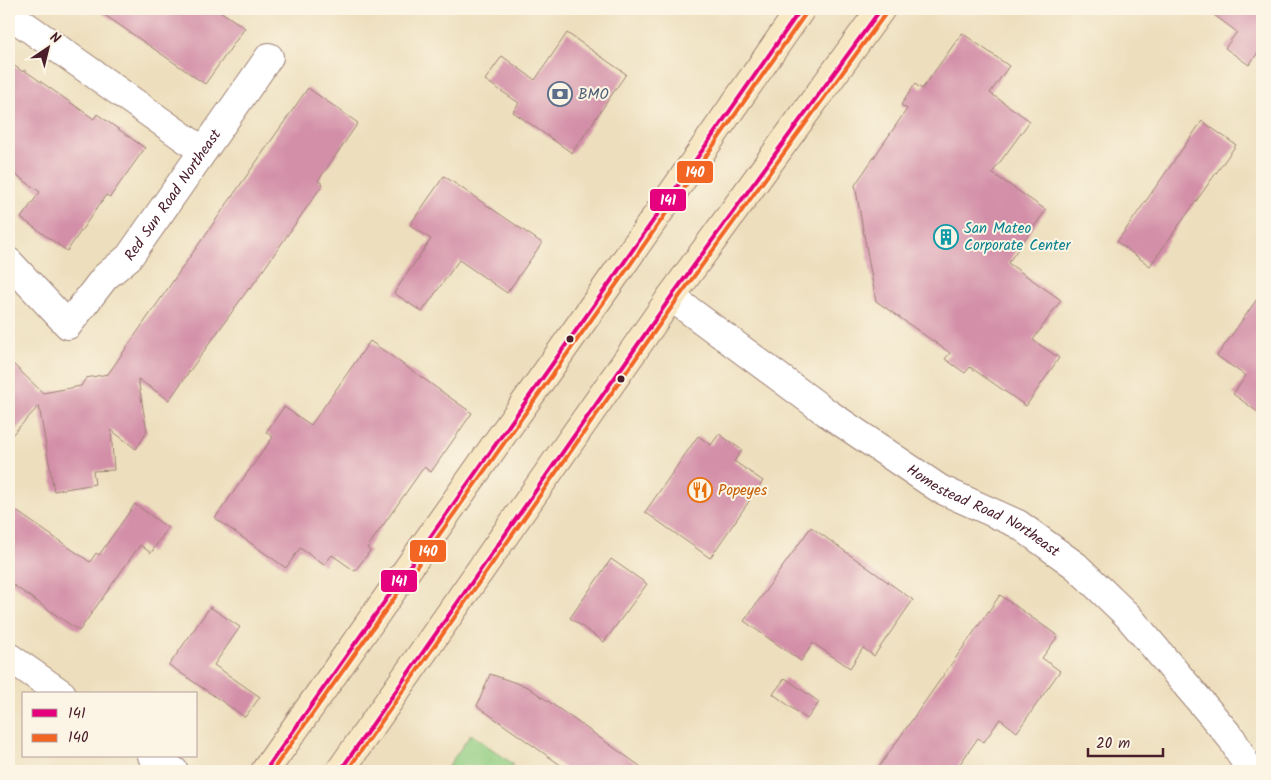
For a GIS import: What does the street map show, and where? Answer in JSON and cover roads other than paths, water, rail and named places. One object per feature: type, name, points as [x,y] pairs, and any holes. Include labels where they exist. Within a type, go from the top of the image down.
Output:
[{"type":"main road","points":[[265,771],[801,9]]},
{"type":"main road","points":[[340,771],[671,297],[881,9]]},
{"type":"street","points":[[9,14],[203,151]]},
{"type":"street","name":"Red Sun Road Northeast","points":[[9,262],[68,325],[105,277],[129,257],[269,57]]},
{"type":"street","name":"Homestead Road Northeast","points":[[671,297],[826,412],[940,489],[1018,524],[1076,566],[1128,616],[1153,645],[1232,739],[1250,771]]},
{"type":"street","points":[[9,657],[59,692]]},
{"type":"street","points":[[155,758],[174,771]]},
{"type":"place","name":"BMO","points":[[560,94]]},
{"type":"place","name":"San Mateo Corporate Center","points":[[946,237]]},
{"type":"place","name":"Popeyes","points":[[700,490]]}]
